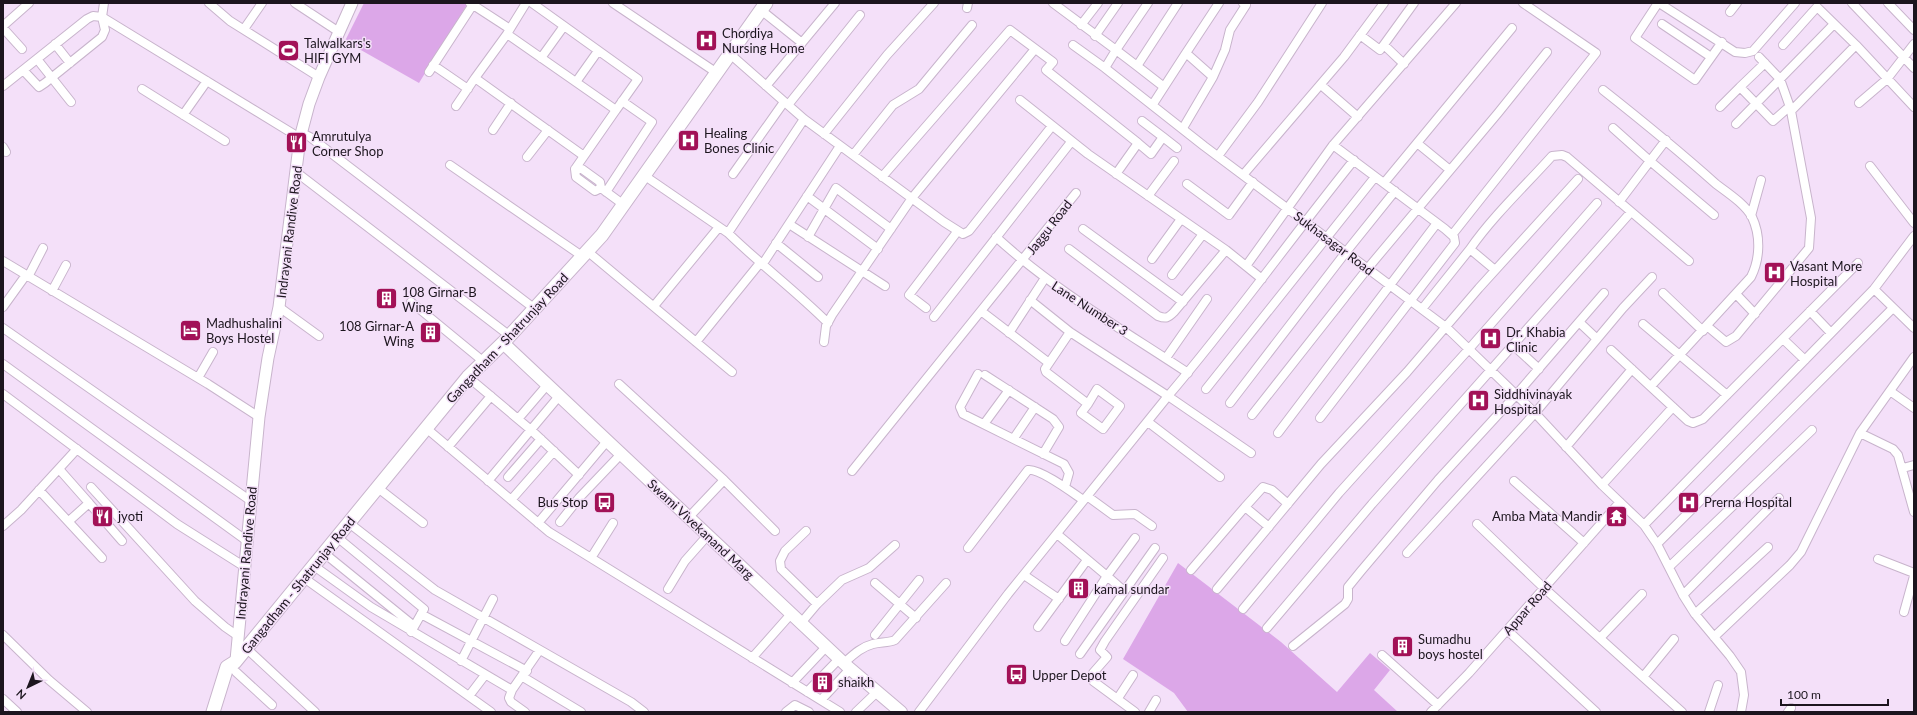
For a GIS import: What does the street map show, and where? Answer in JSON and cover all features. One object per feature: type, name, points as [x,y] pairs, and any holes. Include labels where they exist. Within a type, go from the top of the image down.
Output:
[{"type":"main road","name":"Gangadham - Shatrunjay Road","points":[[222,712],[236,665],[246,648],[468,377],[506,340],[602,235],[645,176],[763,6]]},
{"type":"main road","name":"Swami Vivekanand Marg","points":[[506,340],[548,384],[826,647],[901,712]]},
{"type":"main road","name":"Gangadham - Shatrunjay Road","points":[[213,712],[228,667],[236,665]]},
{"type":"street","points":[[22,50],[3,27],[29,3]]},
{"type":"street","points":[[24,70],[39,87],[102,37],[104,30],[102,17],[104,3]]},
{"type":"street","points":[[209,3],[230,21],[319,77]]},
{"type":"street","points":[[244,29],[262,3]]},
{"type":"street","points":[[295,3],[339,32]]},
{"type":"street","name":"Indrayani Randive Road","points":[[236,665],[259,417],[268,358],[279,307],[300,138],[309,104],[319,77],[352,3]]},
{"type":"street","points":[[456,106],[526,3]]},
{"type":"street","points":[[532,3],[638,79],[575,169],[576,177],[595,191],[604,190],[624,205]]},
{"type":"street","points":[[613,3],[716,73]]},
{"type":"street","points":[[766,86],[835,3]]},
{"type":"street","points":[[824,134],[887,55],[934,3]]},
{"type":"street","points":[[1053,3],[1164,87]]},
{"type":"street","points":[[1081,25],[1098,3]]},
{"type":"street","points":[[1095,36],[1118,3]]},
{"type":"street","points":[[1105,68],[1148,3]]},
{"type":"street","points":[[1137,66],[1178,3]]},
{"type":"street","points":[[1153,104],[1219,3]]},
{"type":"street","points":[[1183,128],[1213,77],[1225,50],[1230,30],[1246,5],[1243,3]]},
{"type":"street","points":[[1218,156],[1258,102],[1322,3]]},
{"type":"street","points":[[1360,35],[1380,50],[1414,3]]},
{"type":"street","points":[[1246,266],[1334,145],[1456,3]]},
{"type":"street","points":[[1452,235],[1596,53],[1523,3]]},
{"type":"street","points":[[1722,42],[1695,80],[1635,38],[1659,3],[1740,53],[1753,51],[1795,3]]},
{"type":"street","points":[[1730,12],[1737,3]]},
{"type":"street","points":[[1852,3],[1914,68]]},
{"type":"street","points":[[1888,3],[1914,30]]},
{"type":"street","points":[[468,89],[431,69],[472,4],[541,58],[616,110]]},
{"type":"street","points":[[1243,175],[1321,84],[1360,35],[1381,4]]},
{"type":"street","points":[[1783,45],[1814,5],[1856,45],[1914,107]]},
{"type":"street","points":[[763,6],[802,43]]},
{"type":"street","points":[[733,174],[786,103],[860,15]]},
{"type":"street","points":[[3,86],[87,19],[93,16],[102,17],[300,138],[306,135],[310,137],[535,309]]},
{"type":"street","points":[[1662,24],[1711,57]]},
{"type":"street","points":[[1736,124],[1834,24]]},
{"type":"street","points":[[852,155],[893,105],[919,89],[972,25]]},
{"type":"street","points":[[541,58],[564,26]]},
{"type":"street","points":[[1384,183],[1512,28]]},
{"type":"street","points":[[882,177],[978,64],[1010,30],[1053,62],[1046,70],[1150,154],[1163,136]]},
{"type":"street","points":[[55,44],[70,63]]},
{"type":"street","points":[[1859,103],[1887,79],[1914,44]]},
{"type":"street","name":"Sukhasagar Road","points":[[1074,45],[1153,104],[1243,175],[1447,328],[1536,413],[1566,448],[1644,525],[1657,544],[1683,595],[1741,672],[1744,695],[1741,712]]},
{"type":"street","points":[[1384,45],[1404,64]]},
{"type":"street","points":[[1740,87],[1772,121],[1791,108],[1856,45]]},
{"type":"street","points":[[824,342],[828,323],[912,198],[1035,49]]},
{"type":"street","points":[[576,82],[598,50]]},
{"type":"street","points":[[1252,415],[1368,268],[1547,52]]},
{"type":"street","points":[[1186,53],[1213,77]]},
{"type":"street","points":[[730,54],[804,119],[957,232],[964,234],[969,231],[1052,126]]},
{"type":"street","points":[[1663,293],[1705,329],[1726,342],[1730,341],[1755,314],[1809,248],[1811,218],[1791,108],[1780,79],[1759,57]]},
{"type":"street","points":[[37,59],[71,102]]},
{"type":"street","points":[[1720,107],[1765,63]]},
{"type":"street","points":[[475,78],[584,156]]},
{"type":"street","points":[[183,115],[206,81]]},
{"type":"street","points":[[1321,84],[1358,117]]},
{"type":"street","points":[[142,89],[225,141]]},
{"type":"street","points":[[1603,90],[1666,140],[1744,208],[1751,216],[1754,223],[1759,249],[1758,258],[1751,277],[1705,329],[1678,355],[1651,386]]},
{"type":"street","points":[[1020,100],[1072,142],[1226,250],[1262,279]]},
{"type":"street","points":[[604,190],[652,122],[622,101]]},
{"type":"street","points":[[493,130],[511,103]]},
{"type":"street","points":[[728,233],[804,119]]},
{"type":"street","points":[[1142,121],[1177,148]]},
{"type":"street","points":[[1613,128],[1714,215]]},
{"type":"street","points":[[527,157],[548,130]]},
{"type":"street","points":[[1619,202],[1666,140]]},
{"type":"street","points":[[934,317],[1072,142]]},
{"type":"street","points":[[1116,174],[1138,143]]},
{"type":"street","points":[[1417,143],[1450,170]]},
{"type":"street","points":[[1320,418],[1455,243],[1452,235],[1334,145]]},
{"type":"street","points":[[696,342],[761,264],[840,146]]},
{"type":"street","points":[[1422,309],[1478,239],[1552,156],[1557,155],[1567,157],[1689,261]]},
{"type":"street","points":[[1148,196],[1174,160]]},
{"type":"street","points":[[919,712],[1024,575],[1188,373],[1262,279],[1304,221],[1354,160]]},
{"type":"street","points":[[450,165],[585,253],[654,306],[732,372]]},
{"type":"street","points":[[1870,166],[1914,223]]},
{"type":"street","points":[[296,172],[506,340]]},
{"type":"street","points":[[645,176],[728,233],[761,264],[789,286],[828,323]]},
{"type":"street","points":[[1206,389],[1376,177]]},
{"type":"street","points":[[1217,589],[1321,464],[1447,328],[1495,270],[1578,179]]},
{"type":"street","points":[[1751,216],[1761,180]]},
{"type":"street","points":[[1187,184],[1229,215],[1253,182]]},
{"type":"street","points":[[808,237],[836,188],[891,229]]},
{"type":"street","points":[[1230,403],[1346,252],[1395,191]]},
{"type":"street","name":"Jaggu Road","points":[[852,470],[1076,193]]},
{"type":"street","points":[[807,196],[878,248]]},
{"type":"street","points":[[1243,609],[1339,493],[1469,349],[1597,202]]},
{"type":"street","points":[[1267,628],[1332,550],[1631,212]]},
{"type":"street","points":[[1152,258],[1181,219]]},
{"type":"street","points":[[1278,433],[1437,223]]},
{"type":"street","points":[[789,224],[885,286]]},
{"type":"street","points":[[654,306],[719,227]]},
{"type":"street","points":[[1083,229],[1183,302]]},
{"type":"street","points":[[926,308],[909,295],[957,232]]},
{"type":"street","points":[[1172,275],[1203,234]]},
{"type":"street","points":[[1644,525],[1874,288],[1914,236]]},
{"type":"street","name":"Lane Number 3","points":[[996,237],[1022,261],[1045,278],[1188,373]]},
{"type":"street","points":[[776,243],[818,277]]},
{"type":"street","points":[[3,307],[27,276],[43,248]]},
{"type":"street","points":[[1069,249],[1158,316],[1168,318],[1226,250]]},
{"type":"street","points":[[1470,250],[1495,270]]},
{"type":"street","points":[[3,261],[198,378],[259,417]]},
{"type":"street","points":[[1610,350],[1688,421],[1698,422],[1727,395],[1858,263]]},
{"type":"street","points":[[52,291],[66,265]]},
{"type":"street","points":[[1408,553],[1536,413],[1597,339],[1652,277]]},
{"type":"street","points":[[1009,333],[1045,278]]},
{"type":"street","points":[[1874,288],[1914,328]]},
{"type":"street","points":[[1292,646],[1346,604],[1348,599],[1348,587],[1361,571],[1438,480],[1516,395],[1604,293]]},
{"type":"street","points":[[1736,294],[1755,314]]},
{"type":"street","points":[[1166,358],[1207,299]]},
{"type":"street","points":[[1030,300],[1070,332],[1168,396],[1251,453]]},
{"type":"street","points":[[411,302],[484,362]]},
{"type":"street","points":[[279,307],[319,336]]},
{"type":"street","points":[[1657,544],[1893,308]]},
{"type":"street","points":[[981,311],[1049,363]]},
{"type":"street","points":[[1810,311],[1831,333]]},
{"type":"street","points":[[1579,322],[1597,339]]},
{"type":"street","points":[[1643,324],[1727,395]]},
{"type":"street","points":[[3,328],[251,501]]},
{"type":"street","points":[[1070,332],[1045,369],[1047,374],[1088,404]]},
{"type":"street","points":[[1783,339],[1805,360]]},
{"type":"street","points":[[1513,344],[1539,369]]},
{"type":"street","points":[[198,378],[213,352]]},
{"type":"street","points":[[1714,637],[1790,565],[1801,552],[1860,433],[1914,359]]},
{"type":"street","points":[[3,364],[247,541]]},
{"type":"street","points":[[1566,448],[1632,369]]},
{"type":"street","points":[[1043,454],[1059,427],[1058,424],[1036,407],[982,374],[960,407],[960,411],[963,414],[1014,438],[1068,468],[1069,477],[1064,487]]},
{"type":"street","points":[[468,377],[531,430],[579,474]]},
{"type":"street","points":[[518,419],[548,384]]},
{"type":"street","points":[[619,384],[724,480],[775,531]]},
{"type":"street","points":[[1097,389],[1120,406],[1104,429],[1081,413],[1088,404],[1097,389]]},
{"type":"street","points":[[984,424],[1009,390]]},
{"type":"street","points":[[1890,390],[1914,408]]},
{"type":"street","points":[[3,394],[159,508],[178,524],[245,567]]},
{"type":"street","points":[[488,481],[560,395]]},
{"type":"street","points":[[448,446],[491,396]]},
{"type":"street","points":[[1014,438],[1036,407]]},
{"type":"street","points":[[1602,485],[1674,407]]},
{"type":"street","points":[[1148,422],[1220,477]]},
{"type":"street","points":[[426,428],[549,532],[840,712]]},
{"type":"street","points":[[1668,567],[1812,430]]},
{"type":"street","points":[[1860,433],[1893,450],[1898,455],[1903,468],[1914,512]]},
{"type":"street","points":[[508,477],[541,439]]},
{"type":"street","points":[[538,523],[608,440]]},
{"type":"street","points":[[3,526],[77,449]]},
{"type":"street","points":[[511,500],[554,451]]},
{"type":"street","points":[[560,522],[579,498],[622,453]]},
{"type":"street","points":[[1903,468],[1914,465]]},
{"type":"street","points":[[59,469],[122,541]]},
{"type":"street","points":[[968,548],[1028,470],[1034,471],[1085,498],[1113,515],[1135,514],[1152,526]]},
{"type":"street","points":[[689,517],[724,480]]},
{"type":"street","points":[[1514,481],[1584,543]]},
{"type":"street","points":[[91,487],[195,601],[225,627],[238,636]]},
{"type":"street","points":[[1191,570],[1263,487],[1272,490],[1288,504]]},
{"type":"street","points":[[378,488],[423,523]]},
{"type":"street","points":[[39,490],[102,558]]},
{"type":"street","points":[[1683,595],[1779,498]]},
{"type":"street","name":"Appar Road","points":[[1431,712],[1507,630],[1620,502]]},
{"type":"street","points":[[69,521],[89,503]]},
{"type":"street","points":[[1245,508],[1269,527]]},
{"type":"street","points":[[348,523],[435,590],[630,702],[644,712]]},
{"type":"street","points":[[591,558],[613,523]]},
{"type":"street","points":[[1477,524],[1544,588],[1682,712]]},
{"type":"street","points":[[806,531],[785,550],[780,561],[781,569],[816,604]]},
{"type":"street","points":[[1057,534],[1124,591]]},
{"type":"street","points":[[668,590],[685,561],[708,535]]},
{"type":"street","points":[[337,537],[424,609],[412,629]]},
{"type":"street","points":[[1065,641],[1107,576],[1135,538]]},
{"type":"street","points":[[801,623],[816,604],[842,580],[869,568],[895,545]]},
{"type":"street","points":[[1696,614],[1768,547]]},
{"type":"street","points":[[1080,654],[1155,548]]},
{"type":"street","points":[[324,553],[412,629]]},
{"type":"street","points":[[1133,711],[1118,698],[1093,681],[1093,673],[1107,657],[1100,650],[1163,558]]},
{"type":"street","points":[[1878,559],[1914,575],[1904,612]]},
{"type":"street","points":[[1038,627],[1088,560]]},
{"type":"street","points":[[314,566],[371,607],[412,629],[461,661],[512,690]]},
{"type":"street","points":[[1024,575],[1059,600]]},
{"type":"street","points":[[304,578],[491,712]]},
{"type":"street","points":[[875,635],[920,580]]},
{"type":"street","points":[[875,583],[916,618]]},
{"type":"street","points":[[807,692],[845,664],[860,649],[874,644],[888,643],[895,640],[946,583]]},
{"type":"street","points":[[1600,638],[1642,594]]},
{"type":"street","points":[[461,661],[493,599]]},
{"type":"street","points":[[422,614],[472,640],[581,712]]},
{"type":"street","points":[[752,658],[792,614]]},
{"type":"street","points":[[1507,630],[1596,712]]},
{"type":"street","points":[[3,635],[49,680],[87,712]]},
{"type":"street","points":[[1643,677],[1674,639]]},
{"type":"street","points":[[792,683],[826,647]]},
{"type":"street","points":[[246,648],[315,712]]},
{"type":"street","points":[[525,712],[511,702],[509,698],[512,690],[525,674],[540,651]]},
{"type":"street","points":[[1382,655],[1438,705]]},
{"type":"street","points":[[821,700],[845,664]]},
{"type":"street","points":[[236,665],[272,705]]},
{"type":"street","points":[[1118,698],[1133,674]]},
{"type":"street","points":[[469,696],[485,675]]},
{"type":"street","points":[[1709,712],[1718,685]]},
{"type":"street","points":[[856,712],[877,692]]},
{"type":"street","points":[[3,699],[17,712]]},
{"type":"street","points":[[1149,712],[1156,700]]},
{"type":"street","points":[[786,712],[795,705],[808,712]]},
{"type":"shaded area","points":[[364,3],[468,3],[419,83],[345,41]]},
{"type":"shaded area","points":[[1178,563],[1281,642],[1337,692],[1370,653],[1390,670],[1374,690],[1398,712],[1188,712],[1174,693],[1123,659]]},
{"type":"place","name":"Chordiya Nursing Home","points":[[707,40]]},
{"type":"place","name":"Talwalkars's HIFI GYM","points":[[289,50]]},
{"type":"place","name":"Healing Bones Clinic","points":[[688,140]]},
{"type":"place","name":"Amrutulya Corner Shop","points":[[297,143]]},
{"type":"place","name":"Vasant More Hospital","points":[[1774,273]]},
{"type":"place","name":"108 Girnar-B Wing","points":[[386,299]]},
{"type":"place","name":"Madhushalini Boys Hostel","points":[[191,330]]},
{"type":"place","name":"108 Girnar-A Wing","points":[[430,333]]},
{"type":"place","name":"Dr. Khabia Clinic","points":[[1490,339]]},
{"type":"place","name":"Siddhivinayak Hospital","points":[[1478,401]]},
{"type":"place","name":"Bus Stop","points":[[604,502]]},
{"type":"place","name":"Prerna Hospital","points":[[1689,502]]},
{"type":"place","name":"jyoti","points":[[103,516]]},
{"type":"place","name":"Amba Mata Mandir","points":[[1617,516]]},
{"type":"place","name":"kamal sundar","points":[[1079,589]]},
{"type":"place","name":"Sumadhu boys hostel","points":[[1402,646]]},
{"type":"place","name":"Upper Depot","points":[[1016,675]]},
{"type":"place","name":"shaikh","points":[[822,682]]}]
